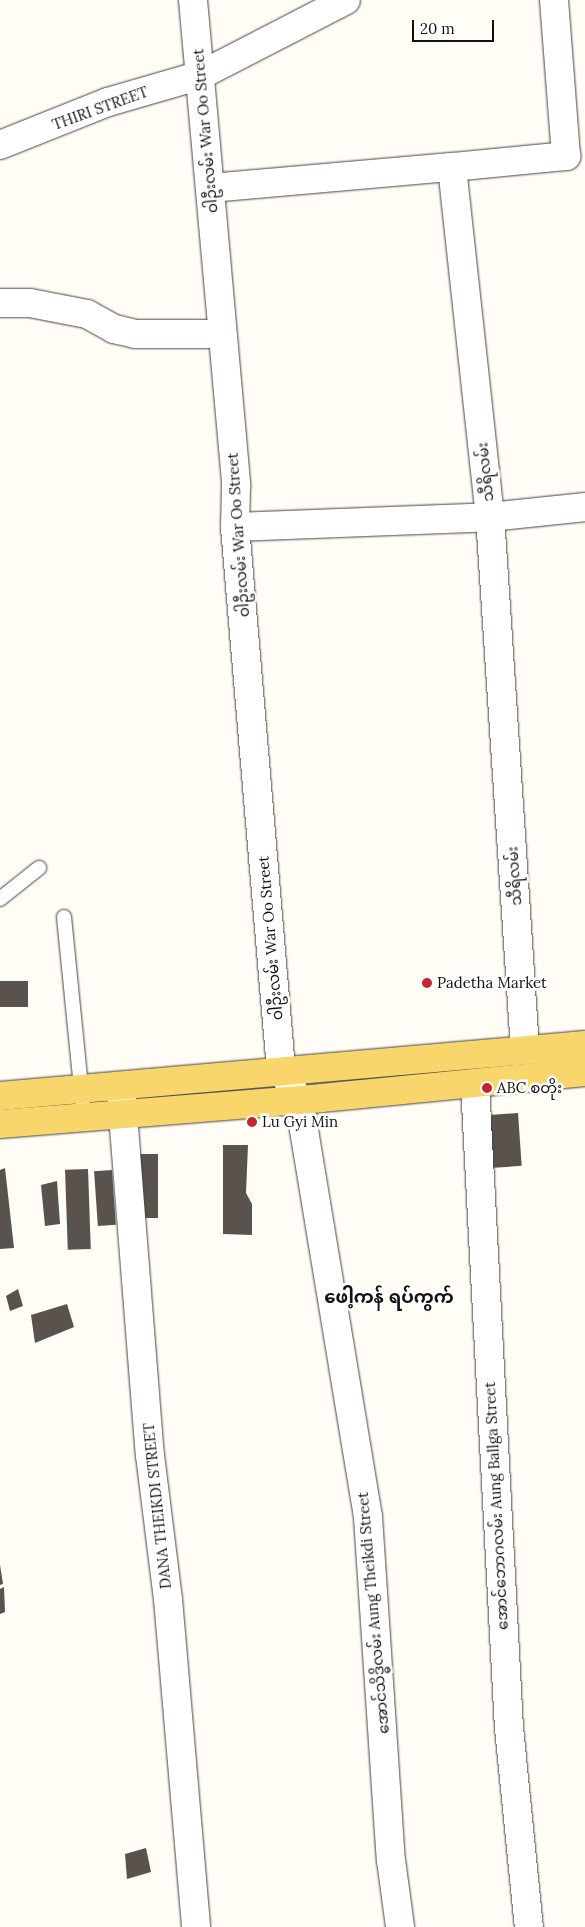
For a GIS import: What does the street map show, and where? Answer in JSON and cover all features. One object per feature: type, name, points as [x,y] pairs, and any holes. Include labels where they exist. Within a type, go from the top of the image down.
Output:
[{"type":"main road","points":[[0,1096],[281,1069],[585,1045]]},
{"type":"main road","points":[[0,1124],[299,1100],[585,1072]]},
{"type":"street","name":"ဝါဦးလမ်း War Oo Street","points":[[193,0],[201,75],[221,334],[236,486],[235,527],[281,1069]]},
{"type":"street","name":"THIRI STREET","points":[[0,145],[108,102],[201,75],[346,0]]},
{"type":"street","points":[[210,188],[576,155],[554,0]]},
{"type":"street","name":"သီရိလမ်း","points":[[452,167],[490,518],[525,1049]]},
{"type":"street","points":[[0,303],[30,304],[87,314],[114,329],[136,334],[221,334]]},
{"type":"street","points":[[235,527],[490,518],[585,507]]},
{"type":"street","name":"အောင်သိဒ္ဓိလမ်း Aung Theikdi Street","points":[[281,1069],[299,1100],[368,1517],[391,1860],[400,1927]]},
{"type":"street","name":"DANA THEIKDI STREET","points":[[120,1084],[150,1455],[168,1599],[196,1927]]},
{"type":"street","name":"အောင်ဘောဂလမ်း Aung Ballga Street","points":[[475,1084],[509,1728],[529,1927]]},
{"type":"lane","points":[[0,899],[39,868]]},
{"type":"lane","points":[[64,917],[84,1117]]},
{"type":"building","points":[[0,981],[28,981],[28,1007],[0,1007]]},
{"type":"building","points":[[518,1113],[522,1166],[483,1169],[479,1116]]},
{"type":"building","points":[[223,1145],[248,1145],[246,1193],[252,1204],[252,1235],[223,1234]]},
{"type":"building","points":[[137,1154],[158,1154],[158,1218],[137,1218]]},
{"type":"building","points":[[5,1168],[14,1248],[0,1249],[0,1170]]},
{"type":"building","points":[[88,1169],[91,1249],[68,1250],[65,1170]]},
{"type":"building","points":[[112,1170],[116,1225],[98,1226],[94,1171]]},
{"type":"building","points":[[57,1181],[60,1224],[45,1226],[41,1185]]},
{"type":"building","points":[[18,1289],[23,1306],[10,1311],[6,1296]]},
{"type":"building","points":[[67,1304],[74,1327],[35,1343],[31,1315]]},
{"type":"building","points":[[0,1565],[3,1584],[0,1585]]},
{"type":"building","points":[[4,1587],[5,1612],[0,1614],[0,1589]]},
{"type":"building","points":[[146,1848],[151,1872],[127,1879],[125,1854]]},
{"type":"place","name":"Padetha Market","points":[[427,983]]},
{"type":"place","name":"ABC စတိုး","points":[[487,1088]]},
{"type":"place","name":"Lu Gyi Min","points":[[252,1122]]},
{"type":"district","name":"ဖေါ့ကန် ရပ်ကွက်","points":[[389,1297]]}]
